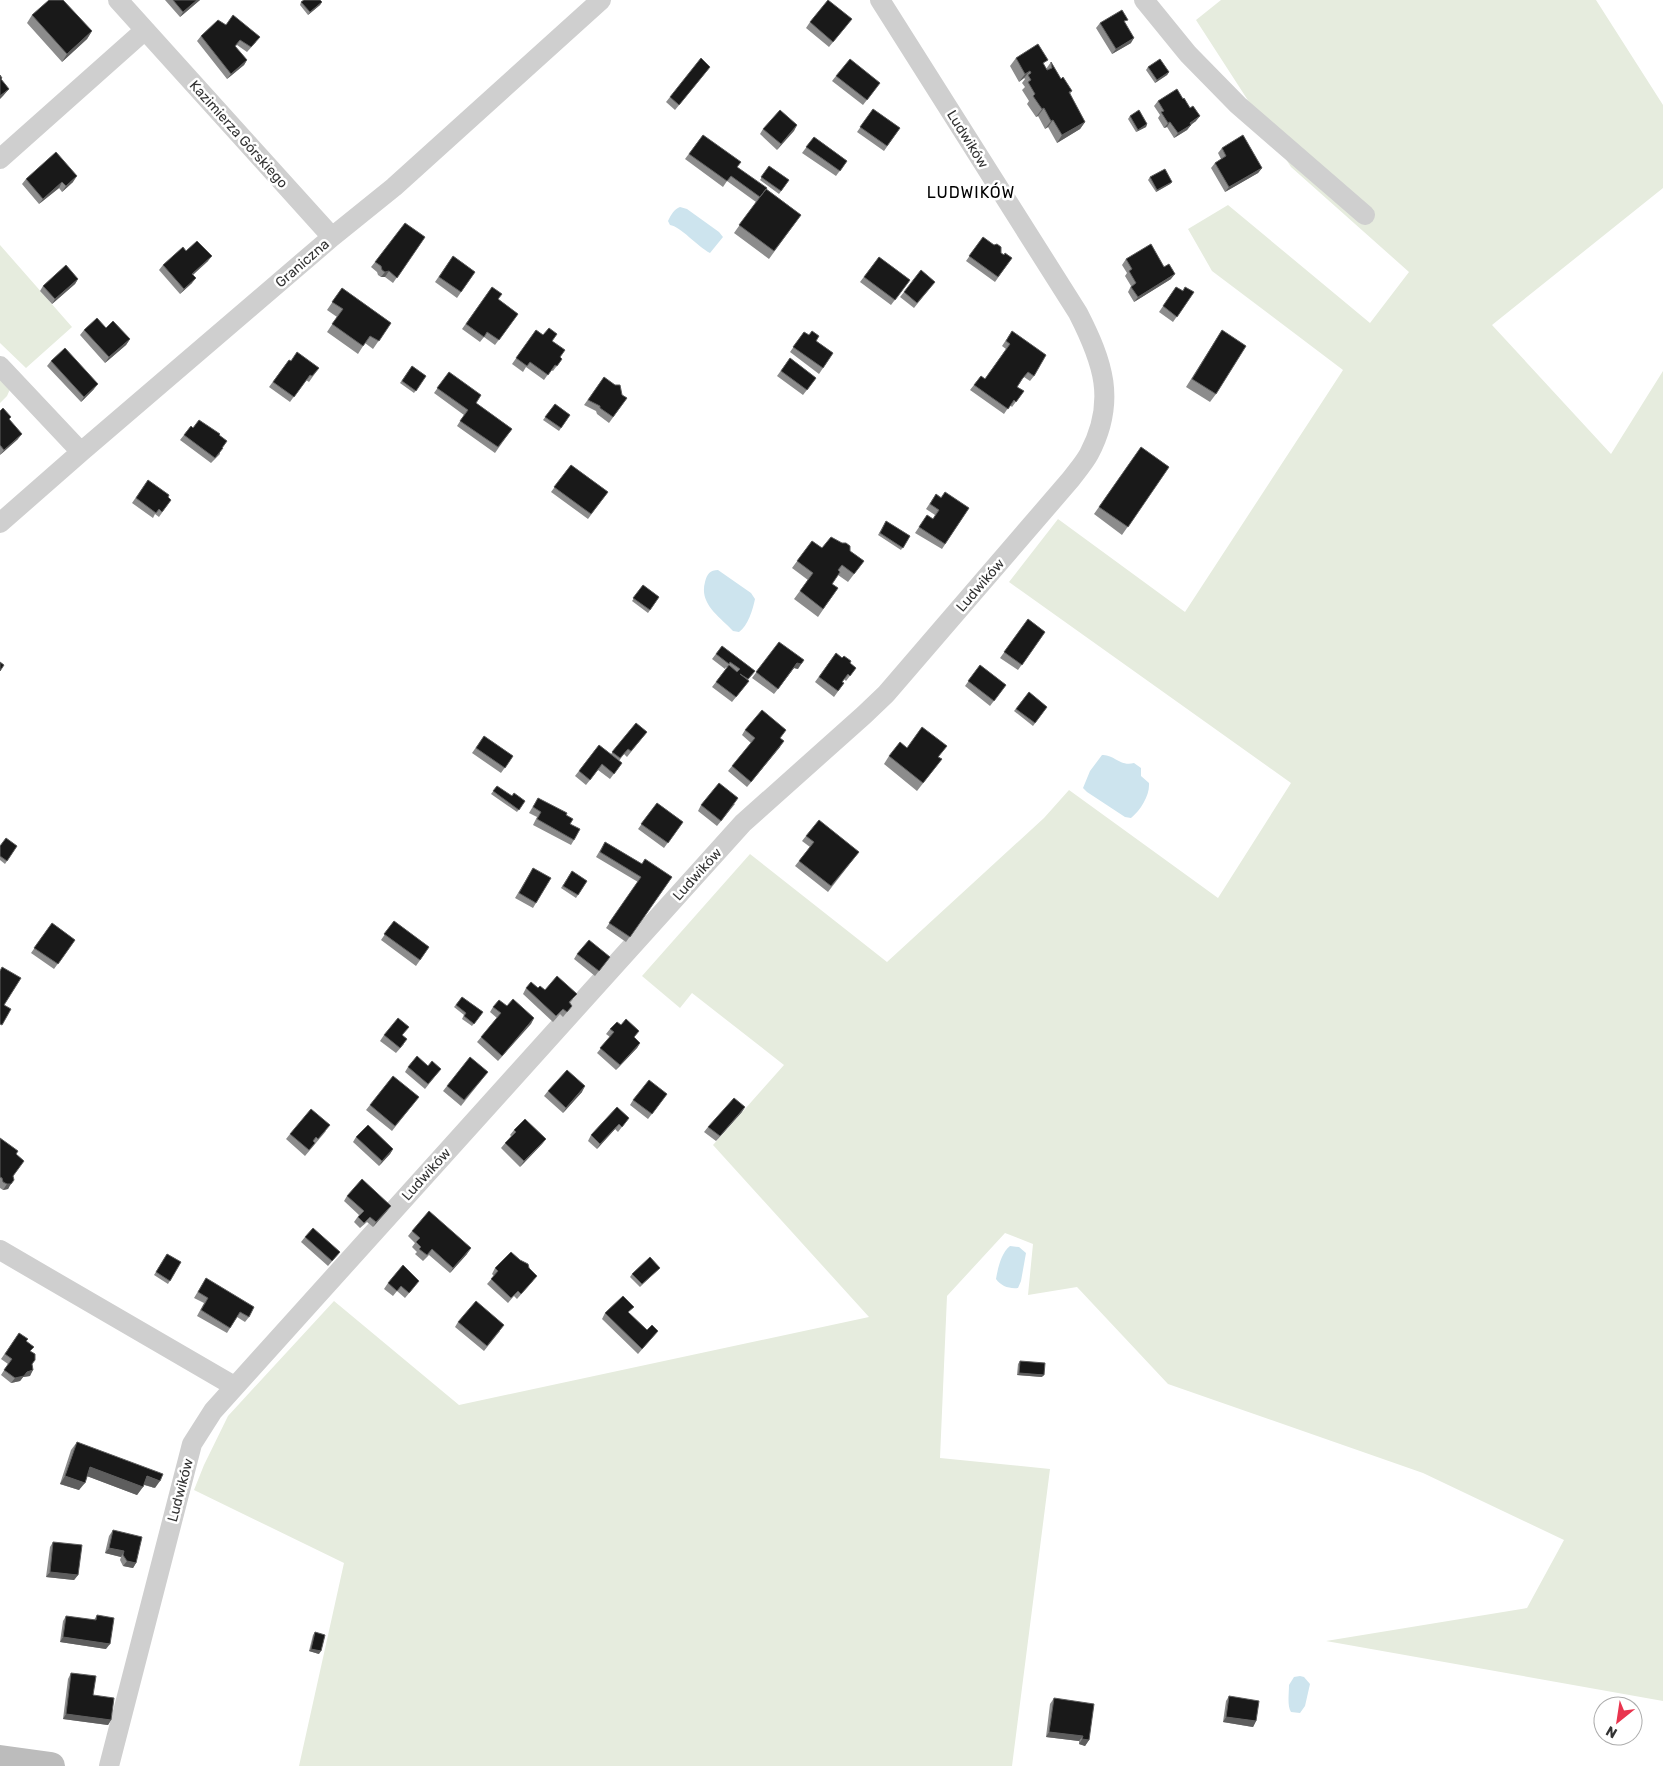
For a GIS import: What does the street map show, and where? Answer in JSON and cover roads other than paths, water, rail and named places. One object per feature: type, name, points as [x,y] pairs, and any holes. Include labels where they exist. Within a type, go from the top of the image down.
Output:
[{"type":"main road","points":[[0,1759],[51,1766]]},
{"type":"street","name":"Kazimierza Górskiego","points":[[118,0],[332,237]]},
{"type":"street","name":"Graniczna","points":[[0,523],[332,237],[394,187],[601,0]]},
{"type":"street","name":"Ludwików","points":[[109,1766],[192,1444],[209,1417],[234,1386],[743,822],[886,694],[1071,479],[1088,455],[1095,441],[1104,411],[1106,389],[1100,361],[1092,340],[1078,313],[880,0]]},
{"type":"street","points":[[1144,0],[1188,54],[1238,105],[1365,215]]},
{"type":"street","points":[[0,159],[145,30]]},
{"type":"street","points":[[0,366],[81,452]]},
{"type":"street","points":[[0,1250],[234,1386]]},
{"type":"water","points":[[680,207],[687,209],[723,237],[710,253],[679,229],[670,225],[668,221],[670,217]]},
{"type":"water","points":[[718,570],[751,593],[755,599],[747,622],[739,632],[733,631],[716,615],[705,597],[704,590],[707,577],[709,573]]},
{"type":"water","points":[[1102,755],[1110,756],[1129,764],[1134,763],[1141,768],[1141,776],[1149,783],[1144,802],[1131,818],[1125,817],[1083,788],[1090,771]]},
{"type":"water","points":[[1010,1246],[1019,1247],[1026,1253],[1018,1288],[1011,1288],[1000,1284],[996,1279],[1002,1257]]},
{"type":"water","points":[[1294,1677],[1304,1677],[1310,1684],[1305,1706],[1300,1713],[1291,1712],[1289,1685]]},
{"type":"district","name":"LUDWIKÓW","points":[[971,192]]}]
